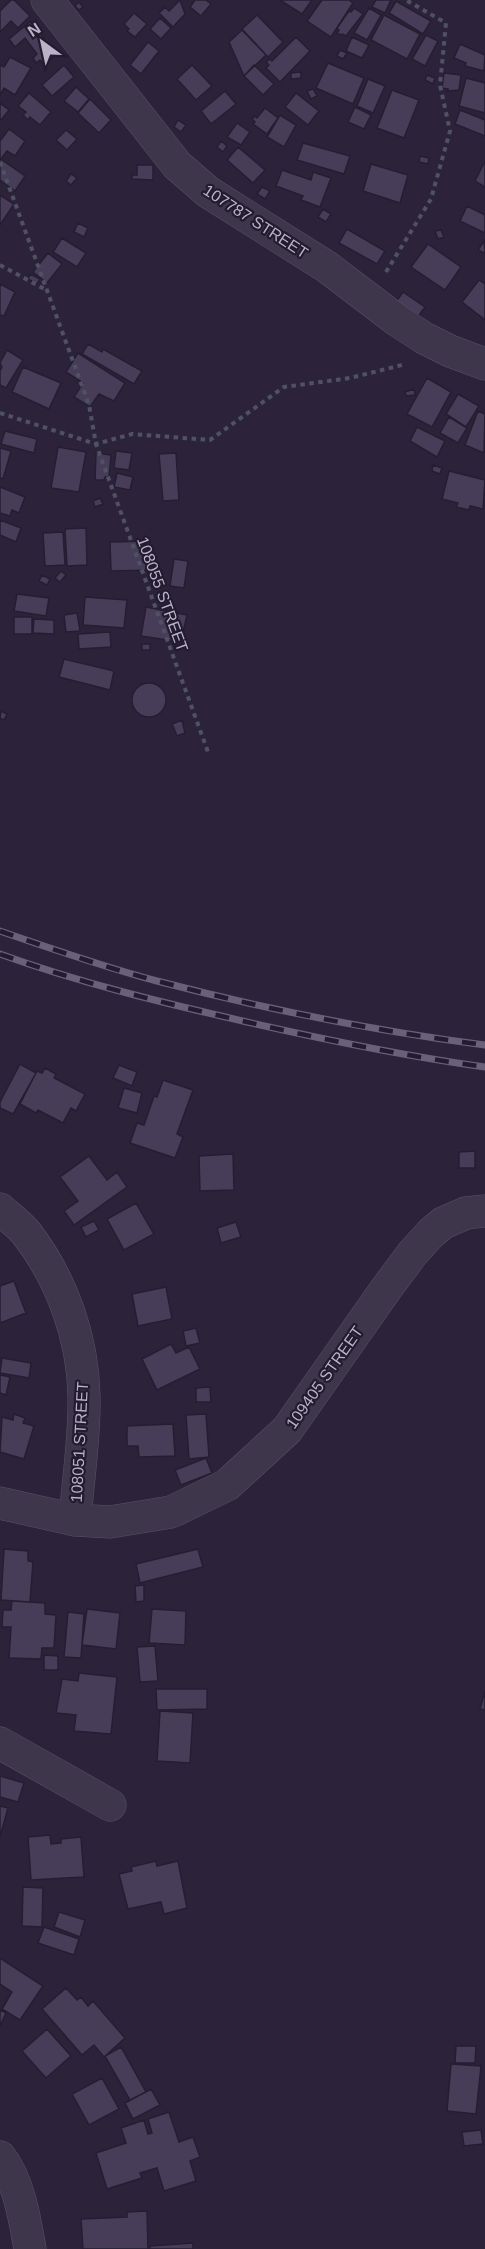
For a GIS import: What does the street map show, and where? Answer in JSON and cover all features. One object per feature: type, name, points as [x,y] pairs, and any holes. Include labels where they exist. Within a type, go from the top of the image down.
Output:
[{"type":"street","name":"107787 STREET","points":[[47,0],[177,165],[208,192],[327,267],[424,338],[485,364]]},
{"type":"street","name":"108051 STREET","points":[[0,1209],[26,1233],[32,1242],[60,1288],[75,1331],[82,1366],[84,1398],[75,1520]]},
{"type":"street","name":"109405 STREET","points":[[0,1503],[75,1520],[110,1522],[171,1512],[227,1485],[287,1430],[386,1289],[431,1233],[443,1223],[466,1213],[485,1211]]},
{"type":"street","points":[[0,1743],[110,1805]]},
{"type":"street","points":[[0,2157],[6,2165],[25,2214],[30,2249]]},
{"type":"path","points":[[370,299],[431,200],[450,131],[440,86],[446,23],[406,0]]},
{"type":"path","name":"108055 STREET","points":[[0,162],[49,291],[89,405],[96,444],[208,752]]},
{"type":"path","points":[[0,266],[49,291]]},
{"type":"path","points":[[0,413],[96,444],[132,434],[210,440],[284,387],[350,378],[450,351]]},
{"type":"building","points":[[11,0],[14,0],[30,16],[18,28],[11,21],[0,32],[0,11]]},
{"type":"building","points":[[180,0],[185,14],[173,27],[159,13],[165,7],[169,11]]},
{"type":"building","points":[[195,0],[206,0],[211,4],[201,16],[190,7]]},
{"type":"building","points":[[280,0],[312,0],[302,14]]},
{"type":"building","points":[[322,0],[349,0],[353,3],[331,37],[307,21]]},
{"type":"building","points":[[376,0],[391,0],[385,13],[372,7]]},
{"type":"building","points":[[396,1],[431,21],[423,34],[389,13]]},
{"type":"building","points":[[79,2],[83,7],[79,10],[75,6]]},
{"type":"building","points":[[354,8],[363,14],[346,36],[337,33],[339,30],[337,28],[349,11],[351,12]]},
{"type":"building","points":[[369,8],[381,15],[367,40],[354,33]]},
{"type":"building","points":[[134,13],[147,24],[135,37],[127,31],[129,29],[124,24]]},
{"type":"building","points":[[257,15],[283,42],[268,57],[242,29]]},
{"type":"building","points":[[384,15],[420,34],[407,59],[371,40]]},
{"type":"building","points":[[160,18],[171,28],[161,39],[150,29]]},
{"type":"building","points":[[31,21],[56,55],[43,64],[40,60],[36,63],[33,58],[37,54],[25,38],[15,47],[9,39]]},
{"type":"building","points":[[242,30],[266,55],[244,76],[229,42]]},
{"type":"building","points":[[426,35],[438,41],[425,66],[412,59]]},
{"type":"building","points":[[296,37],[310,51],[280,82],[266,68],[269,65],[266,62],[270,59],[272,61]]},
{"type":"building","points":[[352,37],[369,45],[362,58],[346,51]]},
{"type":"building","points":[[148,42],[159,51],[141,74],[130,65]]},
{"type":"building","points":[[460,44],[485,55],[484,71],[465,66],[466,63],[454,58]]},
{"type":"building","points":[[340,50],[347,53],[343,59],[337,56]]},
{"type":"building","points":[[10,57],[31,68],[15,95],[4,88],[0,95],[0,65],[4,67]]},
{"type":"building","points":[[328,63],[364,78],[353,104],[316,88]]},
{"type":"building","points":[[64,65],[74,77],[52,96],[42,85]]},
{"type":"building","points":[[192,65],[212,86],[196,100],[177,79]]},
{"type":"building","points":[[254,65],[274,84],[263,95],[244,76]]},
{"type":"building","points":[[301,72],[301,78],[291,79],[291,73]]},
{"type":"building","points":[[444,73],[461,75],[459,90],[447,91],[448,89],[442,88]]},
{"type":"building","points":[[427,75],[435,78],[433,84],[425,80]]},
{"type":"building","points":[[466,78],[485,83],[485,113],[459,106]]},
{"type":"building","points":[[368,79],[385,86],[373,113],[357,106]]},
{"type":"building","points":[[76,87],[89,99],[78,112],[64,101]]},
{"type":"building","points":[[313,89],[317,96],[311,99],[307,91]]},
{"type":"building","points":[[392,90],[419,100],[404,138],[377,128]]},
{"type":"building","points":[[225,91],[236,104],[211,124],[201,111]]},
{"type":"building","points":[[29,93],[51,112],[40,125],[30,117],[28,120],[23,115],[26,112],[18,106]]},
{"type":"building","points":[[296,93],[319,111],[308,125],[285,107]]},
{"type":"building","points":[[90,99],[111,120],[99,133],[78,113]]},
{"type":"building","points":[[0,103],[9,110],[1,120],[0,119]]},
{"type":"building","points":[[355,107],[371,115],[364,129],[348,122]]},
{"type":"building","points":[[265,108],[278,118],[267,134],[253,124],[255,122],[252,119],[255,116],[257,118]]},
{"type":"building","points":[[460,110],[485,120],[485,136],[455,124]]},
{"type":"building","points":[[280,115],[296,125],[284,147],[267,137]]},
{"type":"building","points":[[178,120],[186,125],[181,132],[174,127]]},
{"type":"building","points":[[237,123],[250,132],[241,145],[227,137]]},
{"type":"building","points":[[9,129],[25,141],[15,156],[7,151],[1,159],[25,176],[15,191],[0,180],[0,141]]},
{"type":"building","points":[[66,130],[77,139],[67,150],[56,140]]},
{"type":"building","points":[[221,141],[227,146],[223,152],[217,147]]},
{"type":"building","points":[[303,143],[350,156],[344,174],[297,160]]},
{"type":"building","points":[[238,147],[265,170],[253,183],[227,160]]},
{"type":"building","points":[[420,156],[429,158],[428,164],[419,162]]},
{"type":"building","points":[[485,161],[485,187],[475,181]]},
{"type":"building","points":[[371,164],[408,175],[400,203],[363,191]]},
{"type":"building","points":[[137,165],[153,165],[153,180],[132,179],[132,175],[137,175]]},
{"type":"building","points":[[282,170],[311,180],[313,172],[331,178],[320,207],[301,200],[303,196],[276,186]]},
{"type":"building","points":[[71,174],[77,178],[71,185],[66,181]]},
{"type":"building","points":[[262,187],[270,191],[265,199],[257,194]]},
{"type":"building","points":[[0,195],[14,204],[0,225]]},
{"type":"building","points":[[467,206],[485,215],[485,233],[460,221]]},
{"type":"building","points":[[323,209],[331,214],[326,222],[318,217]]},
{"type":"building","points":[[78,223],[88,228],[84,237],[74,232]]},
{"type":"building","points":[[347,229],[385,251],[377,264],[339,243]]},
{"type":"building","points":[[441,230],[444,237],[438,239],[435,231]]},
{"type":"building","points":[[62,238],[86,253],[77,267],[53,252]]},
{"type":"building","points":[[484,241],[485,251],[484,253],[478,250]]},
{"type":"building","points":[[428,244],[461,267],[445,290],[411,267]]},
{"type":"building","points":[[48,253],[62,264],[47,283],[33,272]]},
{"type":"building","points":[[30,274],[40,279],[37,284],[28,279]]},
{"type":"building","points":[[479,280],[485,284],[485,320],[462,302]]},
{"type":"building","points":[[0,284],[15,292],[4,316],[0,315]]},
{"type":"building","points":[[403,292],[425,307],[415,321],[393,306]]},
{"type":"building","points":[[88,344],[102,352],[103,349],[142,371],[134,384],[82,354]]},
{"type":"building","points":[[7,350],[23,360],[6,388],[0,385],[2,367],[0,363]]},
{"type":"building","points":[[78,353],[125,383],[114,401],[99,394],[90,407],[74,397],[83,383],[66,372]]},
{"type":"building","points":[[23,367],[61,383],[49,409],[12,392]]},
{"type":"building","points":[[427,378],[451,392],[432,427],[407,414]]},
{"type":"building","points":[[414,389],[415,395],[406,396],[405,392]]},
{"type":"building","points":[[458,394],[479,406],[466,427],[446,414]]},
{"type":"building","points":[[478,411],[485,414],[484,453],[465,445]]},
{"type":"building","points":[[449,417],[467,428],[458,443],[440,433]]},
{"type":"building","points":[[417,427],[445,441],[437,457],[410,441]]},
{"type":"building","points":[[5,431],[37,439],[34,453],[1,444]]},
{"type":"building","points":[[58,447],[86,452],[79,492],[51,488]]},
{"type":"building","points":[[0,448],[11,451],[3,479],[0,478]]},
{"type":"building","points":[[116,451],[132,453],[129,470],[114,468]]},
{"type":"building","points":[[96,453],[111,455],[109,477],[105,477],[104,480],[95,480]]},
{"type":"building","points":[[176,453],[179,500],[163,501],[159,454]]},
{"type":"building","points":[[433,465],[442,468],[440,474],[432,471]]},
{"type":"building","points":[[449,471],[485,480],[483,509],[470,506],[469,510],[456,507],[458,503],[442,499]]},
{"type":"building","points":[[117,473],[133,477],[130,490],[114,487]]},
{"type":"building","points":[[0,487],[25,497],[19,513],[12,510],[10,516],[0,513]]},
{"type":"building","points":[[100,498],[103,504],[95,507],[93,501]]},
{"type":"building","points":[[0,520],[21,528],[16,542],[0,535]]},
{"type":"building","points":[[86,528],[87,565],[67,566],[65,529]]},
{"type":"building","points":[[63,532],[65,565],[45,566],[43,533]]},
{"type":"building","points":[[150,541],[151,570],[111,571],[110,542]]},
{"type":"building","points":[[174,559],[188,561],[184,588],[170,586]]},
{"type":"building","points":[[61,571],[66,575],[60,582],[55,578]]},
{"type":"building","points":[[42,575],[50,579],[47,585],[39,581]]},
{"type":"building","points":[[17,594],[49,598],[46,616],[14,611]]},
{"type":"building","points":[[85,597],[127,600],[124,628],[83,625]]},
{"type":"building","points":[[146,607],[187,615],[181,642],[141,636]]},
{"type":"building","points":[[77,613],[80,631],[66,632],[64,615]]},
{"type":"building","points":[[14,617],[32,617],[32,634],[14,634]]},
{"type":"building","points":[[34,619],[54,620],[54,634],[33,633]]},
{"type":"building","points":[[110,632],[111,647],[79,649],[78,634]]},
{"type":"building","points":[[142,644],[150,644],[150,650],[142,650]]},
{"type":"building","points":[[64,659],[114,671],[110,690],[59,677]]},
{"type":"building","points":[[149,683],[161,688],[166,700],[161,712],[149,717],[137,712],[132,700],[137,688]]},
{"type":"building","points":[[1,711],[7,714],[4,720],[0,718]]},
{"type":"building","points":[[182,720],[185,733],[177,736],[172,724]]},
{"type":"building","points":[[20,1064],[36,1073],[13,1114],[0,1108],[0,1102]]},
{"type":"building","points":[[119,1065],[137,1072],[132,1086],[113,1078]]},
{"type":"building","points":[[45,1068],[56,1074],[54,1078],[85,1094],[76,1111],[71,1108],[63,1123],[20,1104],[37,1071],[42,1073]]},
{"type":"building","points":[[163,1080],[193,1090],[177,1134],[183,1137],[175,1158],[130,1143],[137,1123],[144,1125],[154,1096],[157,1097]]},
{"type":"building","points":[[124,1088],[142,1093],[137,1113],[118,1108]]},
{"type":"building","points":[[475,1151],[475,1168],[459,1168],[459,1152]]},
{"type":"building","points":[[233,1154],[234,1190],[200,1191],[199,1156]]},
{"type":"building","points":[[89,1156],[107,1180],[117,1172],[127,1187],[74,1225],[64,1211],[78,1201],[60,1177]]},
{"type":"building","points":[[136,1203],[154,1234],[124,1250],[107,1219]]},
{"type":"building","points":[[94,1221],[99,1230],[86,1237],[81,1227]]},
{"type":"building","points":[[236,1222],[241,1237],[221,1243],[217,1228]]},
{"type":"building","points":[[14,1281],[26,1313],[0,1323],[0,1286]]},
{"type":"building","points":[[166,1287],[172,1319],[138,1326],[132,1294]]},
{"type":"building","points":[[196,1328],[200,1343],[186,1346],[183,1331]]},
{"type":"building","points":[[171,1344],[176,1353],[189,1347],[200,1369],[157,1390],[142,1359]]},
{"type":"building","points":[[2,1358],[31,1363],[29,1378],[0,1373]]},
{"type":"building","points":[[0,1375],[10,1377],[6,1395],[0,1393]]},
{"type":"building","points":[[210,1387],[211,1402],[196,1402],[196,1388]]},
{"type":"building","points":[[14,1414],[25,1418],[23,1423],[34,1426],[24,1459],[0,1452],[2,1417],[13,1420]]},
{"type":"building","points":[[206,1414],[209,1457],[189,1459],[186,1415]]},
{"type":"building","points":[[173,1424],[175,1456],[139,1457],[138,1446],[127,1446],[127,1426]]},
{"type":"building","points":[[206,1458],[212,1473],[181,1485],[175,1470]]},
{"type":"building","points":[[4,1549],[28,1551],[28,1561],[33,1562],[30,1602],[1,1600]]},
{"type":"building","points":[[198,1549],[203,1567],[140,1583],[136,1564]]},
{"type":"building","points":[[144,1585],[144,1601],[136,1602],[135,1586]]},
{"type":"building","points":[[12,1601],[45,1603],[45,1614],[56,1615],[54,1648],[42,1648],[41,1659],[9,1658],[11,1627],[2,1627],[3,1610],[11,1610]]},
{"type":"building","points":[[87,1609],[120,1613],[116,1649],[82,1645]]},
{"type":"building","points":[[152,1609],[186,1611],[185,1645],[149,1643]]},
{"type":"building","points":[[68,1612],[84,1614],[81,1658],[64,1657]]},
{"type":"building","points":[[155,1646],[158,1681],[140,1682],[137,1647]]},
{"type":"building","points":[[44,1655],[58,1656],[58,1670],[44,1670]]},
{"type":"building","points":[[79,1673],[117,1677],[111,1734],[74,1731],[76,1715],[56,1713],[62,1679],[78,1681]]},
{"type":"building","points":[[156,1689],[207,1689],[207,1709],[157,1710]]},
{"type":"building","points":[[485,1691],[485,1710],[480,1709]]},
{"type":"building","points":[[160,1711],[193,1713],[190,1763],[157,1761]]},
{"type":"building","points":[[0,1776],[24,1783],[18,1802],[0,1797]]},
{"type":"building","points":[[0,1806],[8,1808],[0,1837]]},
{"type":"building","points":[[50,1835],[51,1844],[61,1843],[61,1839],[81,1837],[84,1877],[31,1880],[28,1837]]},
{"type":"building","points":[[156,1861],[157,1866],[178,1861],[187,1908],[164,1914],[161,1902],[128,1909],[119,1874],[132,1871],[131,1867]]},
{"type":"building","points":[[23,1887],[43,1888],[42,1927],[22,1926]]},
{"type":"building","points":[[59,1912],[85,1920],[80,1937],[54,1927]]},
{"type":"building","points":[[44,1927],[79,1939],[74,1955],[38,1943]]},
{"type":"building","points":[[0,1958],[43,1986],[20,2020],[2,2009],[12,1992],[0,1984]]},
{"type":"building","points":[[66,1988],[77,2000],[81,1997],[88,2006],[93,2001],[125,2038],[104,2057],[94,2045],[82,2055],[42,2009]]},
{"type":"building","points":[[0,2010],[6,2013],[0,2026]]},
{"type":"building","points":[[47,2029],[71,2056],[46,2078],[22,2051]]},
{"type":"building","points":[[456,2046],[476,2046],[475,2063],[455,2063]]},
{"type":"building","points":[[121,2047],[146,2092],[130,2100],[105,2056]]},
{"type":"building","points":[[451,2064],[481,2066],[476,2114],[447,2111]]},
{"type":"building","points":[[102,2078],[119,2109],[89,2125],[72,2094]]},
{"type":"building","points":[[151,2089],[160,2105],[133,2119],[125,2103]]},
{"type":"building","points":[[169,2112],[179,2142],[193,2137],[200,2157],[190,2161],[196,2181],[164,2191],[157,2168],[140,2173],[142,2178],[107,2189],[96,2153],[126,2143],[121,2128],[144,2120],[148,2134],[152,2133],[148,2119]]},
{"type":"building","points":[[481,2130],[483,2144],[464,2146],[462,2132]]},
{"type":"building","points":[[147,2211],[148,2249],[83,2249],[81,2219],[127,2217],[127,2212]]},
{"type":"building","points":[[193,2243],[193,2249],[150,2249],[150,2246]]},
{"type":"railway","points":[[0,931],[117,970],[238,1001],[361,1026],[485,1045]]},
{"type":"railway","points":[[0,954],[91,983],[216,1015],[366,1047],[485,1067]]}]
